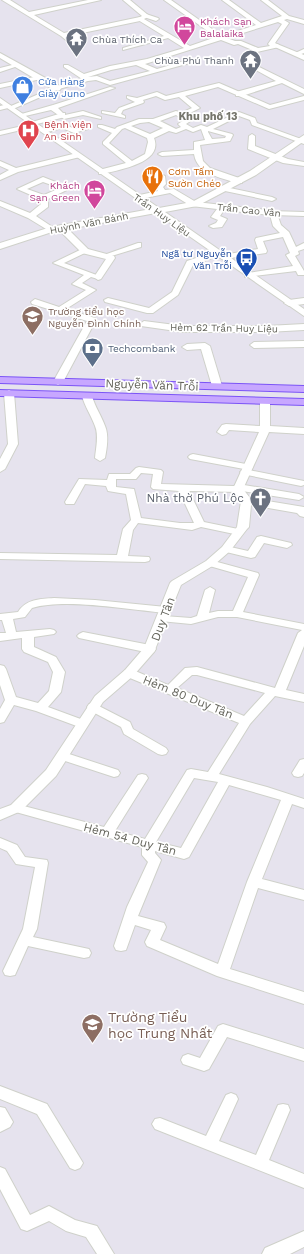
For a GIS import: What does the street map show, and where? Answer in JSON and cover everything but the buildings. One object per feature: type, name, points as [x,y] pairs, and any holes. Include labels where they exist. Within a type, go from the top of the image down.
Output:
[{"type":"main road","name":"Nguyễn Văn Trỗi","points":[[0,380],[304,388]]},
{"type":"main road","name":"Nguyễn Văn Trỗi","points":[[5,393],[304,402]]},
{"type":"street","points":[[5,0],[63,35],[78,48]]},
{"type":"street","points":[[28,14],[98,0]]},
{"type":"street","points":[[63,35],[143,17],[156,18]]},
{"type":"street","points":[[276,46],[304,58]]},
{"type":"street","points":[[0,55],[57,88]]},
{"type":"street","points":[[247,63],[304,92]]},
{"type":"street","points":[[239,94],[282,81]]},
{"type":"street","name":"Trần Huy Liệu","points":[[0,100],[156,211],[304,313]]},
{"type":"street","points":[[34,124],[62,115]]},
{"type":"street","name":"Huỳnh Văn Bánh","points":[[0,246],[51,230],[194,204],[239,181],[303,140]]},
{"type":"street","points":[[225,189],[272,199]]},
{"type":"street","name":"Trần Cao Vân","points":[[274,213],[304,214]]},
{"type":"street","points":[[62,228],[85,250],[111,258],[94,276]]},
{"type":"street","points":[[289,303],[304,301]]},
{"type":"street","points":[[205,346],[217,386]]},
{"type":"street","points":[[187,347],[218,346]]},
{"type":"street","points":[[0,469],[13,444],[5,393]]},
{"type":"street","points":[[87,396],[91,409],[101,427],[102,443],[100,458]]},
{"type":"street","points":[[265,401],[265,429],[238,488],[246,501],[301,510],[304,514]]},
{"type":"street","points":[[222,432],[226,427],[304,431]]},
{"type":"street","name":"Duy Tân","points":[[1,814],[16,808],[51,773],[98,699],[129,673],[150,649],[176,583],[210,563],[226,549],[243,527],[246,501]]},
{"type":"street","points":[[271,1254],[304,1239]]},
{"type":"lane","points":[[126,0],[143,17],[189,48]]},
{"type":"lane","points":[[167,0],[221,38],[234,43],[239,42],[257,50],[276,46]]},
{"type":"lane","points":[[225,0],[260,26]]},
{"type":"lane","points":[[264,0],[287,17],[304,22]]},
{"type":"lane","points":[[157,71],[139,64],[287,17]]},
{"type":"lane","points":[[276,46],[271,44],[286,23],[278,20]]},
{"type":"lane","points":[[125,50],[170,36]]},
{"type":"lane","points":[[296,54],[304,50]]},
{"type":"lane","points":[[0,108],[10,107],[110,68],[148,61]]},
{"type":"lane","points":[[66,66],[85,77],[97,78],[110,83],[188,62]]},
{"type":"lane","points":[[0,70],[18,65]]},
{"type":"lane","points":[[217,77],[224,81],[216,83],[219,85]]},
{"type":"lane","points":[[0,86],[39,78]]},
{"type":"lane","points":[[137,100],[156,94],[165,98],[219,85],[269,107],[304,98]]},
{"type":"lane","points":[[21,115],[112,88]]},
{"type":"lane","points":[[180,95],[197,108],[181,115]]},
{"type":"lane","points":[[117,115],[121,110],[141,102],[129,97]]},
{"type":"lane","points":[[52,107],[64,117],[83,114],[99,118]]},
{"type":"lane","points":[[104,112],[117,115],[134,122]]},
{"type":"lane","points":[[154,121],[176,114],[189,120],[181,124],[193,130],[201,127],[230,135],[228,140],[196,143],[199,162],[207,170],[239,181]]},
{"type":"lane","points":[[209,141],[204,131],[239,114],[252,119],[254,124],[303,140]]},
{"type":"lane","points":[[131,164],[105,143],[117,132],[119,128],[144,119],[154,121],[176,131],[186,127]]},
{"type":"lane","points":[[0,133],[34,124]]},
{"type":"lane","points":[[44,131],[63,126],[74,131],[85,129]]},
{"type":"lane","points":[[100,126],[117,132]]},
{"type":"lane","points":[[102,172],[138,162],[148,155],[152,142],[150,137],[126,126]]},
{"type":"lane","points":[[150,137],[169,128]]},
{"type":"lane","points":[[252,136],[251,147],[278,157],[286,162],[304,164]]},
{"type":"lane","points":[[162,154],[198,152]]},
{"type":"lane","points":[[0,178],[15,170],[77,155]]},
{"type":"lane","points":[[0,163],[15,170]]},
{"type":"lane","points":[[161,176],[162,184],[159,187],[163,193]]},
{"type":"lane","points":[[43,179],[67,188],[44,198],[21,189],[43,179]]},
{"type":"lane","points":[[138,198],[171,191],[194,204]]},
{"type":"lane","points":[[31,216],[45,205],[44,198]]},
{"type":"lane","name":"Trần Cao Vân","points":[[194,204],[274,213]]},
{"type":"lane","points":[[1,205],[31,216],[51,230]]},
{"type":"lane","points":[[213,226],[219,225],[223,219],[215,217],[222,207]]},
{"type":"lane","points":[[274,213],[277,226],[286,234],[295,254],[290,255],[301,273],[304,273]]},
{"type":"lane","points":[[108,300],[150,311],[175,294],[190,263],[220,255],[263,251],[259,240],[286,234]]},
{"type":"lane","points":[[105,256],[138,245]]},
{"type":"lane","points":[[293,249],[300,249],[301,246],[304,245]]},
{"type":"lane","points":[[85,250],[57,263],[94,276]]},
{"type":"lane","points":[[248,275],[295,264],[304,258]]},
{"type":"lane","points":[[59,310],[92,290],[76,284],[94,276]]},
{"type":"lane","points":[[35,302],[92,320],[58,382]]},
{"type":"lane","name":"Hẻm 62 Trần Huy Liệu","points":[[144,324],[183,329],[267,329],[304,327]]},
{"type":"lane","points":[[254,345],[304,344]]},
{"type":"lane","points":[[193,457],[302,483]]},
{"type":"lane","points":[[136,520],[131,491],[111,489],[112,476],[133,477],[139,470],[158,472],[156,487],[183,489],[238,488],[299,497]]},
{"type":"lane","points":[[70,502],[82,482],[112,483]]},
{"type":"lane","points":[[183,489],[200,524]]},
{"type":"lane","points":[[136,520],[192,527],[200,524],[239,532]]},
{"type":"lane","points":[[122,558],[128,529],[136,520]]},
{"type":"lane","points":[[226,549],[251,555],[261,539],[287,545]]},
{"type":"lane","points":[[0,556],[145,559]]},
{"type":"lane","points":[[210,563],[254,575],[237,614]]},
{"type":"lane","points":[[202,618],[210,590]]},
{"type":"lane","points":[[12,636],[4,617],[20,615],[27,606],[41,602],[85,603],[165,614],[192,621],[218,614],[237,614],[304,627]]},
{"type":"lane","points":[[0,637],[50,632]]},
{"type":"lane","points":[[212,776],[246,721],[276,692],[300,653],[304,633]]},
{"type":"lane","points":[[28,635],[28,649],[52,660],[59,672],[55,692],[40,708]]},
{"type":"lane","points":[[82,636],[150,649]]},
{"type":"lane","points":[[0,669],[4,709],[40,708],[82,724]]},
{"type":"lane","points":[[170,688],[189,671],[196,671],[304,698]]},
{"type":"lane","name":"Hẻm 80 Duy Tân","points":[[129,673],[170,688],[246,721]]},
{"type":"lane","points":[[93,708],[126,724],[128,732],[162,751]]},
{"type":"lane","points":[[62,756],[114,773]]},
{"type":"lane","points":[[121,946],[134,907],[155,860],[148,855],[149,843],[191,773],[226,779],[259,788],[304,804]]},
{"type":"lane","points":[[107,833],[142,778]]},
{"type":"lane","name":"Hẻm 54 Duy Tân","points":[[16,808],[149,843],[184,854],[226,779]]},
{"type":"lane","points":[[222,972],[254,882],[288,798]]},
{"type":"lane","points":[[0,843],[12,848],[21,861],[42,863],[30,929],[10,971]]},
{"type":"lane","points":[[254,882],[304,895]]},
{"type":"lane","points":[[131,919],[159,927],[152,942],[222,972],[304,998]]},
{"type":"lane","points":[[24,940],[84,953]]},
{"type":"lane","points":[[188,1060],[204,1065],[224,1030],[304,1055]]},
{"type":"lane","points":[[0,1092],[42,1109],[74,1163]]},
{"type":"lane","points":[[210,1144],[231,1099]]},
{"type":"lane","points":[[260,1164],[283,1110]]},
{"type":"lane","points":[[0,1113],[5,1122],[0,1126]]},
{"type":"lane","points":[[160,1124],[304,1181]]},
{"type":"lane","points":[[0,1174],[27,1224],[49,1213],[72,1226],[91,1231],[106,1254]]},
{"type":"place","name":"Khách Sạn Balalaika","points":[[184,46]]},
{"type":"place","name":"Chùa Thích Ca","points":[[77,58]]},
{"type":"place","name":"Chùa Phú Thanh","points":[[250,80]]},
{"type":"place","name":"Cửa Hàng Giày Juno","points":[[22,106]]},
{"type":"place","name":"Bệnh viện An Sinh","points":[[29,150]]},
{"type":"place","name":"Cơm Tấm Sườn Chéo","points":[[153,196]]},
{"type":"place","name":"Khách Sạn Green","points":[[95,210]]},
{"type":"place","name":"Ngã tư Nguyễn Văn Trỗi","points":[[247,278]]},
{"type":"place","name":"Trường tiểu học Nguyễn Đình Chính","points":[[33,336]]},
{"type":"place","name":"Techcombank","points":[[93,368]]},
{"type":"place","name":"Nhà thờ Phú Lộc","points":[[260,518]]},
{"type":"place","name":"Trường Tiểu học Trung Nhất","points":[[93,1044]]},
{"type":"district","name":"Khu phố 13","points":[[208,116]]}]
